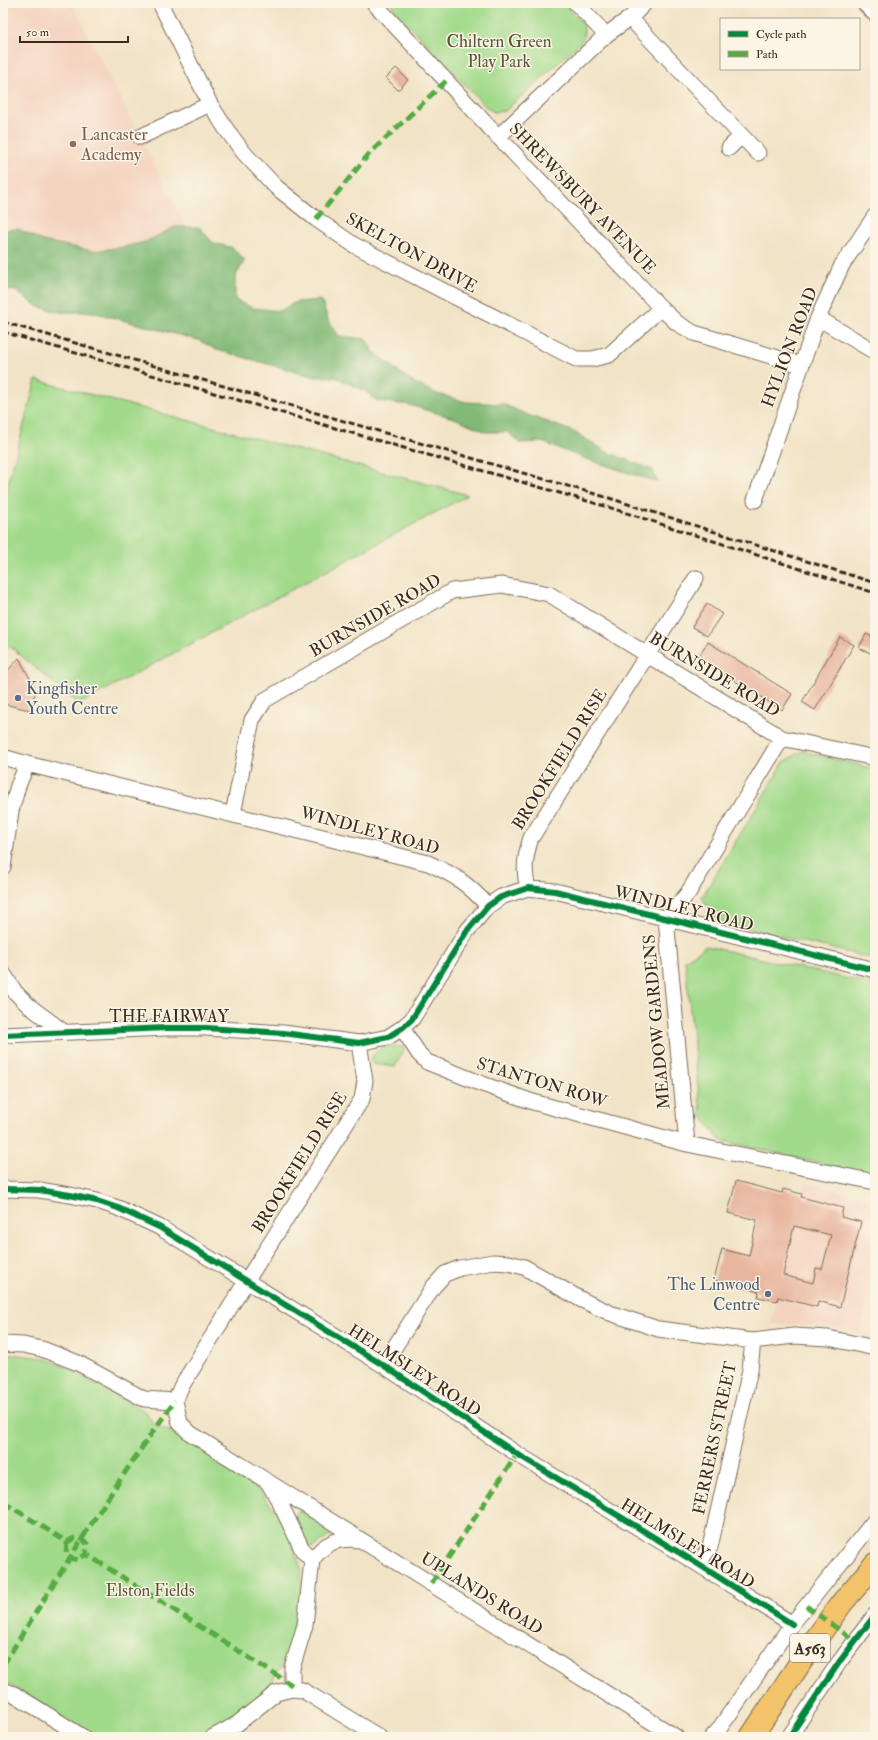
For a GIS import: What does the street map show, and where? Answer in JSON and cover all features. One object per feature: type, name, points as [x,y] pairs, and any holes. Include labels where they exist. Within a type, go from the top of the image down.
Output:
[{"type":"highway","name":"A563","points":[[751,1737],[841,1604],[875,1564]]},
{"type":"street","name":"SKELTON DRIVE","points":[[160,3],[210,104],[244,153],[276,187],[316,219],[374,257],[576,359],[592,359],[609,355],[661,308]]},
{"type":"street","name":"SHREWSBURY AVENUE","points":[[374,3],[498,137],[677,323],[694,333],[801,365]]},
{"type":"street","points":[[576,3],[606,35]]},
{"type":"street","points":[[498,137],[606,35],[630,18],[645,3]]},
{"type":"street","points":[[864,3],[875,14]]},
{"type":"street","points":[[630,18],[758,153]]},
{"type":"street","points":[[140,137],[210,104]]},
{"type":"street","points":[[729,148],[741,136]]},
{"type":"street","name":"HYLION ROAD","points":[[755,500],[818,318],[842,265],[875,216]]},
{"type":"street","points":[[818,318],[875,352]]},
{"type":"street","name":"BROOKFIELD RISE","points":[[528,888],[525,877],[525,855],[531,838],[696,578]]},
{"type":"street","name":"BURNSIDE ROAD","points":[[234,814],[252,720],[265,700],[452,591],[502,585],[549,594],[782,738]]},
{"type":"street","points":[[782,738],[875,758]]},
{"type":"street","name":"MEADOW GARDENS","points":[[687,1144],[666,918],[688,893],[782,738]]},
{"type":"street","name":"WINDLEY ROAD","points":[[3,756],[27,764],[428,863],[458,877],[488,906],[501,897],[528,888],[555,891],[875,970]]},
{"type":"street","points":[[3,867],[11,811],[18,786],[27,764]]},
{"type":"street","points":[[359,1043],[388,1037],[412,1019],[467,931],[488,906]]},
{"type":"street","points":[[3,973],[15,992],[29,1006],[64,1032]]},
{"type":"street","name":"THE FAIRWAY","points":[[3,1035],[167,1028],[206,1028],[283,1034],[359,1043]]},
{"type":"street","name":"STANTON ROW","points":[[402,1028],[419,1054],[427,1062],[438,1067],[533,1102],[687,1144]]},
{"type":"street","name":"BROOKFIELD RISE","points":[[175,1401],[181,1387],[246,1280],[362,1099],[365,1081],[359,1043]]},
{"type":"street","points":[[687,1144],[875,1182]]},
{"type":"street","name":"HELMSLEY ROAD","points":[[3,1189],[39,1190],[70,1195],[118,1208],[159,1227],[383,1365],[517,1454],[698,1564],[792,1624]]},
{"type":"street","points":[[383,1365],[434,1287],[445,1274],[460,1268],[493,1262],[509,1263],[524,1267],[582,1300],[637,1323],[677,1332],[753,1341],[794,1336],[828,1338],[875,1348]]},
{"type":"street","name":"FERRERS STREET","points":[[698,1564],[710,1547],[750,1370],[753,1341]]},
{"type":"street","points":[[3,1344],[23,1345],[42,1349],[78,1363],[144,1399],[175,1401],[180,1423],[190,1433],[268,1481],[303,1551],[312,1560]]},
{"type":"street","name":"UPLANDS ROAD","points":[[268,1481],[676,1737]]},
{"type":"street","points":[[712,1737],[792,1624],[875,1520]]},
{"type":"street","points":[[292,1689],[292,1668],[305,1625],[312,1560],[317,1553],[333,1542],[341,1539],[361,1540]]},
{"type":"street","points":[[789,1737],[840,1661],[875,1615]]},
{"type":"street","points":[[213,1737],[237,1724],[276,1693],[292,1689],[302,1690],[310,1694],[379,1737]]},
{"type":"street","points":[[3,1690],[14,1694],[83,1737]]},
{"type":"shaded area","name":"Lancaster Academy","points":[[3,3],[72,3],[188,231],[208,285],[3,245]]},
{"type":"shaded area","points":[[805,1182],[875,1201],[875,1280],[859,1332],[839,1327],[771,1324]]},
{"type":"green space","name":"Chiltern Green Play Park","points":[[391,3],[564,3],[584,25],[584,36],[580,43],[505,111],[494,112],[486,107],[394,10]]},
{"type":"green space","points":[[175,227],[199,227],[213,243],[233,248],[245,260],[235,277],[235,300],[253,308],[279,311],[296,302],[321,300],[328,319],[339,336],[366,339],[373,351],[411,381],[435,393],[466,402],[503,404],[572,431],[609,453],[653,470],[657,482],[586,459],[542,442],[519,443],[508,432],[486,432],[457,419],[409,405],[377,401],[365,391],[335,377],[315,377],[217,350],[198,340],[92,312],[60,312],[38,307],[16,291],[3,290],[3,230],[18,229],[43,241],[93,251],[145,242]]},
{"type":"green space","points":[[36,380],[468,495],[79,704],[12,648],[3,646],[3,502]]},
{"type":"green space","points":[[802,751],[875,769],[875,959],[716,921],[702,897],[784,762]]},
{"type":"green space","points":[[706,946],[875,985],[875,1176],[720,1140],[701,1115],[685,960]]},
{"type":"green space","points":[[394,1046],[403,1047],[404,1050],[395,1067],[373,1064],[370,1061],[371,1057],[379,1049]]},
{"type":"green space","name":"Elston Fields","points":[[3,1353],[43,1358],[60,1364],[143,1410],[156,1426],[179,1434],[240,1473],[257,1488],[274,1509],[288,1532],[301,1567],[302,1599],[297,1634],[282,1668],[275,1674],[271,1687],[237,1720],[216,1733],[204,1737],[102,1737],[91,1734],[3,1681]]},
{"type":"green space","points":[[300,1510],[331,1529],[331,1535],[313,1548],[308,1546],[295,1519],[296,1512]]},
{"type":"building","points":[[396,68],[408,80],[398,90],[386,78]]},
{"type":"building","points":[[707,604],[722,614],[707,636],[692,627]]},
{"type":"building","points":[[866,634],[875,638],[875,655],[859,648]]},
{"type":"building","points":[[840,637],[854,645],[815,710],[802,702]]},
{"type":"building","points":[[708,642],[792,694],[782,710],[698,658]]},
{"type":"building","name":"Kingfisher Youth Centre","points":[[19,658],[36,690],[30,710],[3,704],[3,676]]},
{"type":"building","points":[[736,1181],[782,1193],[783,1189],[802,1194],[801,1197],[843,1208],[841,1217],[861,1222],[840,1307],[818,1301],[817,1307],[778,1297],[777,1301],[758,1297],[759,1292],[714,1280],[722,1249],[749,1256],[757,1220],[728,1213]],"holes":[[[794,1226],[831,1235],[822,1269],[816,1268],[813,1283],[783,1275]]]},
{"type":"railway","points":[[3,322],[609,498],[875,583]]},
{"type":"railway","points":[[3,332],[608,507],[875,593]]},
{"type":"marked path","points":[[316,219],[369,154],[447,80]]},
{"type":"marked path","points":[[3,1665],[108,1498],[175,1401]]},
{"type":"marked path","points":[[431,1584],[517,1454]]},
{"type":"marked path","points":[[3,1502],[67,1542],[76,1537],[83,1539],[87,1544],[86,1554],[292,1685]]},
{"type":"marked path","points":[[67,1542],[66,1553],[71,1558],[78,1560],[86,1554]]},
{"type":"marked path","points":[[806,1606],[855,1641]]},
{"type":"cycle path","points":[[3,1035],[167,1028],[206,1028],[283,1033],[359,1043],[388,1037],[412,1019],[467,931],[488,906],[501,897],[528,888],[555,891],[875,970]]},
{"type":"cycle path","points":[[3,1189],[39,1190],[97,1201],[118,1208],[159,1227],[383,1365],[517,1454],[698,1564],[792,1624]]},
{"type":"cycle path","points":[[789,1737],[840,1661],[875,1615]]},
{"type":"place","name":"Lancaster Academy","points":[[73,144]]},
{"type":"place","name":"Kingfisher Youth Centre","points":[[18,698]]},
{"type":"place","name":"The Linwood Centre","points":[[768,1294]]}]
